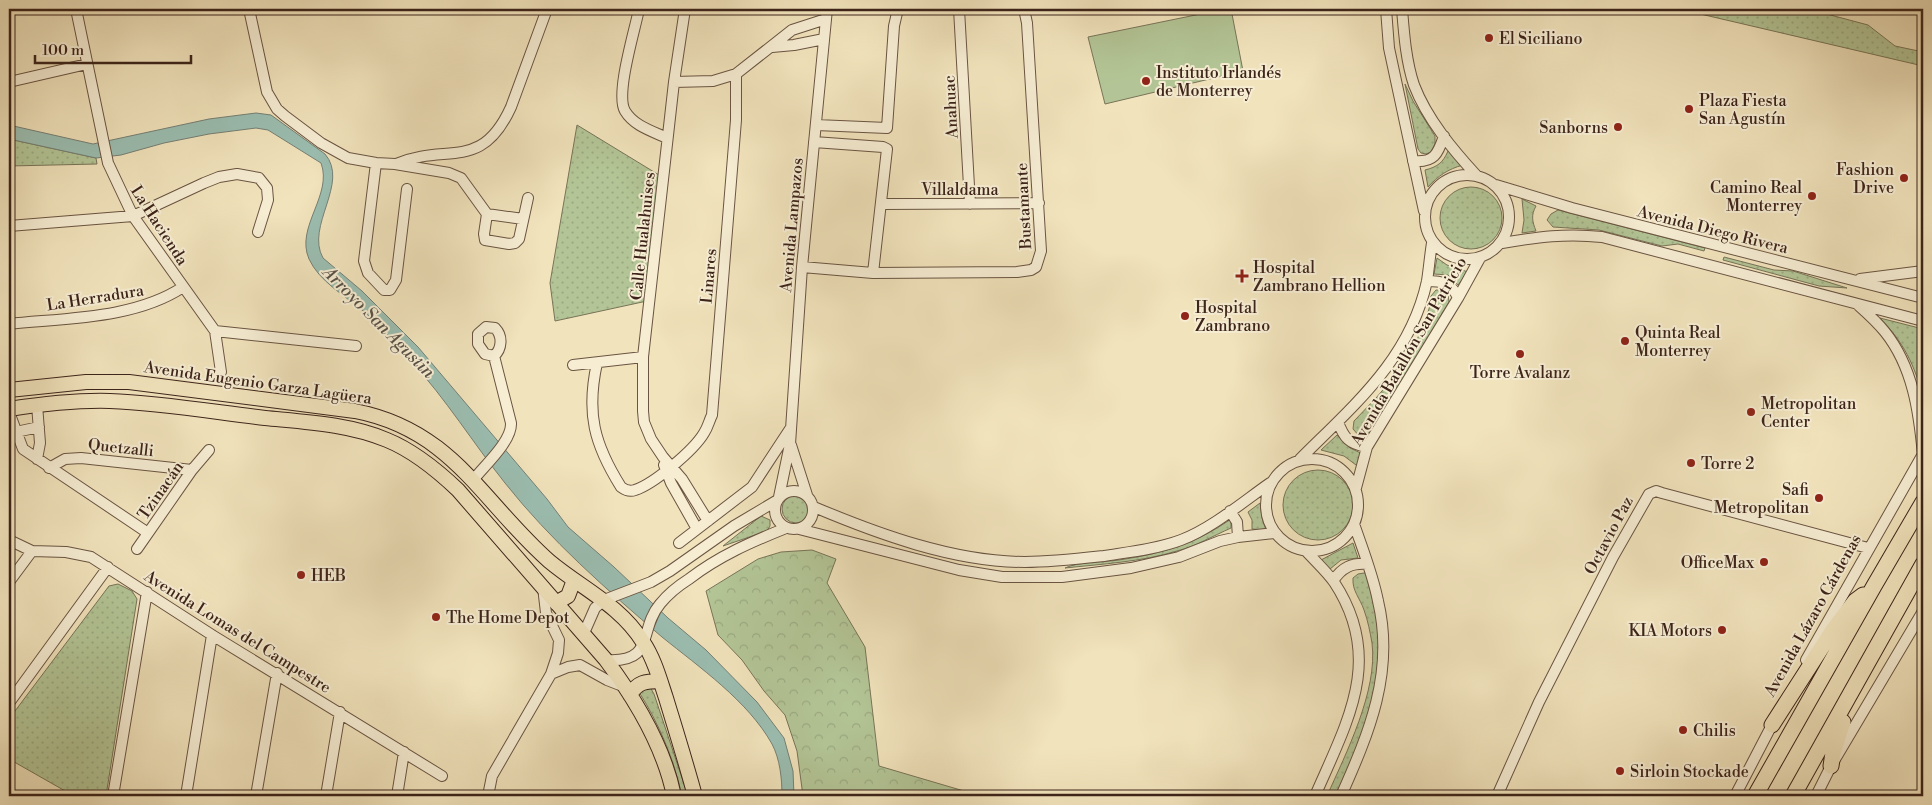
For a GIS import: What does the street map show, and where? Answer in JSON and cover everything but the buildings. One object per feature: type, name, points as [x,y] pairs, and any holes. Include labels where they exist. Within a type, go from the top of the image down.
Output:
[{"type":"highway","points":[[1755,796],[1923,502]]},
{"type":"highway","points":[[1792,796],[1923,564]]},
{"type":"highway","points":[[1772,725],[1846,613],[1855,601],[1874,586]]},
{"type":"highway","points":[[1832,766],[1837,737],[1866,674],[1872,654]]},
{"type":"main road","name":"Avenida Eugenio Garza Lagüera","points":[[9,390],[86,382],[129,382],[368,413],[415,432],[454,460],[474,479],[532,544],[574,580],[604,600],[626,620],[644,642],[660,681],[683,751],[695,796]]},
{"type":"main road","points":[[160,405],[157,397],[161,386]]},
{"type":"main road","name":"Avenida Eugenio Garza Lagüera","points":[[9,411],[37,405],[109,401],[160,405],[339,426],[388,440],[407,450],[440,473],[474,507],[606,660],[628,691],[658,748],[674,796]]},
{"type":"main road","points":[[556,603],[568,596],[574,580]]},
{"type":"main road","points":[[628,691],[638,684],[660,681]]},
{"type":"street","name":"La Hacienda","points":[[76,9],[108,163],[132,216],[215,331]]},
{"type":"street","points":[[249,9],[265,86],[271,101],[277,109],[332,150],[348,158],[449,173],[461,178],[487,214],[484,236],[485,240],[490,242],[512,244],[517,242],[528,198]]},
{"type":"street","points":[[395,164],[421,156],[463,152],[491,138],[504,121],[511,107],[547,9]]},
{"type":"street","points":[[639,9],[622,87],[622,103],[635,122],[667,138]]},
{"type":"street","points":[[816,125],[887,128],[894,26],[900,9]]},
{"type":"street","name":"Anahuac","points":[[959,9],[970,204]]},
{"type":"street","name":"Bustamante","points":[[802,268],[873,273],[1017,272],[1031,270],[1036,267],[1040,258],[1039,203],[1027,23],[1024,9]]},
{"type":"street","points":[[1386,9],[1389,48],[1424,213],[1425,228],[1432,243],[1443,253],[1454,257],[1480,258],[1496,250],[1502,242],[1510,216],[1508,204],[1496,185],[1487,179],[1463,175],[1450,178],[1439,186],[1430,195],[1424,213]]},
{"type":"street","points":[[1402,9],[1408,61],[1414,84],[1423,104],[1444,136],[1459,157],[1477,176]]},
{"type":"street","name":"Calle Hualahuises","points":[[687,10],[674,82],[667,138],[643,357],[642,400],[644,422],[651,439],[663,457],[697,529]]},
{"type":"street","points":[[674,82],[713,81],[736,74],[792,30],[826,14]]},
{"type":"street","name":"Avenida Lampazos","points":[[778,499],[790,444],[802,268],[826,14]]},
{"type":"street","points":[[772,47],[794,46],[824,39]]},
{"type":"street","points":[[9,82],[87,64]]},
{"type":"street","name":"Linares","points":[[597,363],[591,396],[596,436],[621,487],[626,490],[636,490],[669,469],[704,434],[712,415],[736,120],[736,74]]},
{"type":"street","points":[[1413,161],[1424,162],[1431,159],[1440,150],[1444,136]]},
{"type":"street","points":[[814,142],[884,147],[887,149],[873,273]]},
{"type":"street","points":[[376,163],[364,261],[368,273],[384,290],[390,290],[396,280],[407,189]]},
{"type":"street","points":[[9,226],[132,216],[204,182],[227,175],[243,174],[258,178],[267,188],[268,200],[258,232]]},
{"type":"street","name":"Avenida Diego Rivera","points":[[1496,185],[1572,208],[1923,298]]},
{"type":"street","name":"Villaldama","points":[[882,204],[1039,203]]},
{"type":"street","points":[[487,214],[523,219]]},
{"type":"street","points":[[1502,242],[1545,235],[1566,234],[1602,237],[1923,321]]},
{"type":"street","name":"Avenida Batallón San Patricio","points":[[1300,459],[1338,422],[1391,363],[1413,324],[1427,281],[1432,243]]},
{"type":"street","name":"Avenida Batallón San Patricio","points":[[1356,488],[1367,447],[1458,298],[1480,258]]},
{"type":"street","points":[[1853,280],[1923,271]]},
{"type":"street","points":[[1427,281],[1448,284],[1453,288],[1458,298]]},
{"type":"street","name":"La Herradura","points":[[9,324],[108,313],[157,301],[183,287]]},
{"type":"street","points":[[1857,304],[1885,332],[1902,360],[1915,395],[1923,454]]},
{"type":"street","points":[[221,372],[215,331],[356,346]]},
{"type":"street","points":[[474,479],[507,440],[512,430],[494,356]]},
{"type":"street","points":[[573,365],[643,357]]},
{"type":"street","points":[[37,405],[40,443],[37,459]]},
{"type":"street","points":[[9,411],[23,449],[148,532]]},
{"type":"street","points":[[1338,422],[1345,439],[1354,444],[1367,447]]},
{"type":"street","points":[[16,432],[39,427]]},
{"type":"street","points":[[679,543],[752,487],[791,428]]},
{"type":"street","name":"Avenida Lampazos","points":[[790,444],[807,495]]},
{"type":"street","name":"Tzinacán","points":[[137,549],[192,470],[209,450]]},
{"type":"street","name":"Avenida Lázaro Cárdenas","points":[[1735,796],[1788,692],[1923,454]]},
{"type":"street","name":"Quetzalli","points":[[49,468],[65,459],[80,458],[192,470]]},
{"type":"street","points":[[814,507],[853,523],[932,548],[967,556],[1024,562],[1077,559],[1119,554],[1182,540],[1230,511],[1270,482],[1278,472],[1288,465],[1300,459],[1315,459],[1330,463],[1339,468],[1348,477],[1356,488],[1358,507],[1354,524],[1345,537],[1328,548],[1306,550]]},
{"type":"street","name":"Calle Hualahuises","points":[[669,469],[708,520]]},
{"type":"street","points":[[1270,482],[1266,499],[1269,526],[1284,541],[1306,550],[1333,581],[1353,618],[1357,634],[1358,686],[1347,723],[1315,796]]},
{"type":"street","points":[[584,633],[596,608],[604,600],[651,582],[670,571],[734,526],[792,490],[807,495],[814,507],[813,516],[807,525],[799,529]]},
{"type":"street","name":"Octavio Paz","points":[[1497,796],[1539,702],[1613,557],[1649,494],[1656,491],[1868,548]]},
{"type":"street","points":[[778,499],[774,510],[776,518],[786,528]]},
{"type":"street","points":[[1230,511],[1238,522],[1238,537]]},
{"type":"street","points":[[1341,796],[1369,730],[1382,674],[1381,618],[1368,564],[1354,524]]},
{"type":"street","points":[[606,660],[617,661],[631,658],[637,653],[644,642],[655,610],[677,587],[721,557],[746,544],[786,528],[799,529],[967,571],[1002,576],[1034,577],[1062,577],[1131,568],[1179,557],[1220,541],[1275,533]]},
{"type":"street","name":"Avenida Lomas del Campestre","points":[[9,540],[32,551],[80,554],[91,557],[212,635],[277,673],[442,776]]},
{"type":"street","points":[[9,582],[32,551]]},
{"type":"street","points":[[1333,581],[1344,568],[1368,564]]},
{"type":"street","points":[[9,703],[108,567]]},
{"type":"street","points":[[488,796],[489,785],[496,769],[550,674],[558,654],[559,640],[546,613],[543,586]]},
{"type":"street","points":[[113,796],[147,592]]},
{"type":"street","points":[[1816,796],[1923,611]]},
{"type":"street","points":[[186,796],[212,635]]},
{"type":"street","points":[[550,674],[568,667],[580,665],[628,691]]},
{"type":"street","points":[[256,796],[277,673]]},
{"type":"street","points":[[326,796],[340,712]]},
{"type":"street","points":[[397,796],[404,752]]},
{"type":"street","points":[[9,793],[14,796]]},
{"type":"green space","points":[[1231,9],[1243,71],[1105,104],[1088,37]]},
{"type":"green space","points":[[1679,9],[1808,9],[1868,25],[1895,46],[1923,52],[1923,66]]},
{"type":"green space","points":[[1405,84],[1413,101],[1435,136],[1435,144],[1431,152],[1426,154],[1421,153],[1418,149]]},
{"type":"green space","points":[[577,125],[659,175],[647,301],[555,321],[550,283]]},
{"type":"green space","points":[[9,139],[96,158],[97,164],[9,166]]},
{"type":"green space","points":[[1448,151],[1463,165],[1444,173],[1428,187],[1425,170],[1439,164]]},
{"type":"green space","points":[[1465,187],[1477,187],[1493,196],[1500,206],[1502,218],[1500,230],[1493,240],[1477,249],[1465,249],[1454,244],[1445,235],[1440,224],[1440,212],[1445,201],[1454,192]]},
{"type":"green space","points":[[1522,199],[1536,206],[1533,218],[1536,231],[1522,233],[1524,220]]},
{"type":"green space","points":[[1558,210],[1705,248],[1704,251],[1678,244],[1662,246],[1599,230],[1553,227],[1547,220],[1551,214]]},
{"type":"green space","points":[[1724,257],[1774,270],[1793,271],[1847,288],[1819,286],[1723,260]]},
{"type":"green space","points":[[1437,258],[1447,265],[1468,272],[1458,285],[1448,275],[1434,274]]},
{"type":"green space","points":[[1436,290],[1444,290],[1448,294],[1449,302],[1370,438],[1360,437],[1353,429],[1354,421],[1399,371],[1417,340],[1429,309],[1431,296]]},
{"type":"green space","points":[[1880,318],[1923,329],[1923,397],[1907,354],[1896,336]]},
{"type":"green space","points":[[1337,435],[1350,448],[1367,456],[1364,471],[1344,456],[1321,450]]},
{"type":"green space","points":[[1318,470],[1331,473],[1343,480],[1350,492],[1353,505],[1350,518],[1343,530],[1331,537],[1318,540],[1305,537],[1293,530],[1286,518],[1283,505],[1286,492],[1293,480],[1305,473]]},
{"type":"green space","points":[[796,495],[806,499],[810,509],[806,519],[796,523],[786,519],[782,509],[786,499]]},
{"type":"green space","points":[[1260,503],[1266,530],[1252,529],[1252,520],[1248,512]]},
{"type":"green space","points":[[761,516],[770,520],[770,526],[767,531],[723,546]]},
{"type":"green space","points":[[1231,519],[1231,528],[1184,549],[1135,560],[1065,568],[1076,564],[1119,560],[1178,547],[1191,542]]},
{"type":"green space","points":[[1353,543],[1358,558],[1341,560],[1330,569],[1321,560]]},
{"type":"green space","points":[[812,550],[836,559],[827,583],[865,647],[879,766],[981,796],[803,796],[797,751],[785,715],[764,691],[742,660],[718,635],[706,591],[758,559],[781,552]]},
{"type":"green space","points":[[1358,574],[1371,575],[1379,618],[1377,676],[1367,717],[1353,756],[1336,796],[1327,796],[1359,721],[1370,681],[1373,662],[1372,643],[1369,626],[1353,583],[1353,578]]},
{"type":"green space","points":[[118,584],[132,591],[137,599],[106,796],[74,796],[9,759],[9,719],[109,586]]},
{"type":"green space","points":[[650,687],[688,796],[682,796],[665,742],[639,692]]},
{"type":"water","name":"Arroyo San Agustin","points":[[256,113],[271,115],[325,154],[331,165],[333,178],[331,191],[319,232],[319,246],[323,258],[362,291],[418,347],[547,499],[568,527],[706,650],[757,702],[784,738],[793,771],[794,796],[782,796],[780,769],[775,750],[762,728],[750,713],[707,673],[600,583],[560,544],[522,504],[436,390],[400,348],[369,316],[325,281],[313,267],[306,247],[310,223],[322,187],[321,163],[268,130],[256,128],[209,134],[164,143],[121,155],[96,158],[9,139],[9,125],[93,144],[209,119]]},
{"type":"place","name":"El Siciliano","points":[[1489,38]]},
{"type":"place","name":"Instituto Irlandés de Monterrey","points":[[1146,81]]},
{"type":"place","name":"Plaza Fiesta San Agustín","points":[[1689,109]]},
{"type":"place","name":"Sanborns","points":[[1618,127]]},
{"type":"place","name":"Fashion Drive","points":[[1904,178]]},
{"type":"place","name":"Camino Real Monterrey","points":[[1812,196]]},
{"type":"place","name":"Hospital Zambrano Hellion","points":[[1242,276]]},
{"type":"place","name":"Hospital Zambrano","points":[[1185,316]]},
{"type":"place","name":"Quinta Real Monterrey","points":[[1625,341]]},
{"type":"place","name":"Torre Avalanz","points":[[1520,354]]},
{"type":"place","name":"Metropolitan Center","points":[[1751,412]]},
{"type":"place","name":"Torre 2","points":[[1691,463]]},
{"type":"place","name":"Safi Metropolitan","points":[[1819,498]]},
{"type":"place","name":"OfficeMax","points":[[1764,562]]},
{"type":"place","name":"HEB","points":[[301,575]]},
{"type":"place","name":"The Home Depot","points":[[436,617]]},
{"type":"place","name":"KIA Motors","points":[[1722,630]]},
{"type":"place","name":"Chilis","points":[[1683,730]]},
{"type":"place","name":"Sirloin Stockade","points":[[1620,771]]}]
